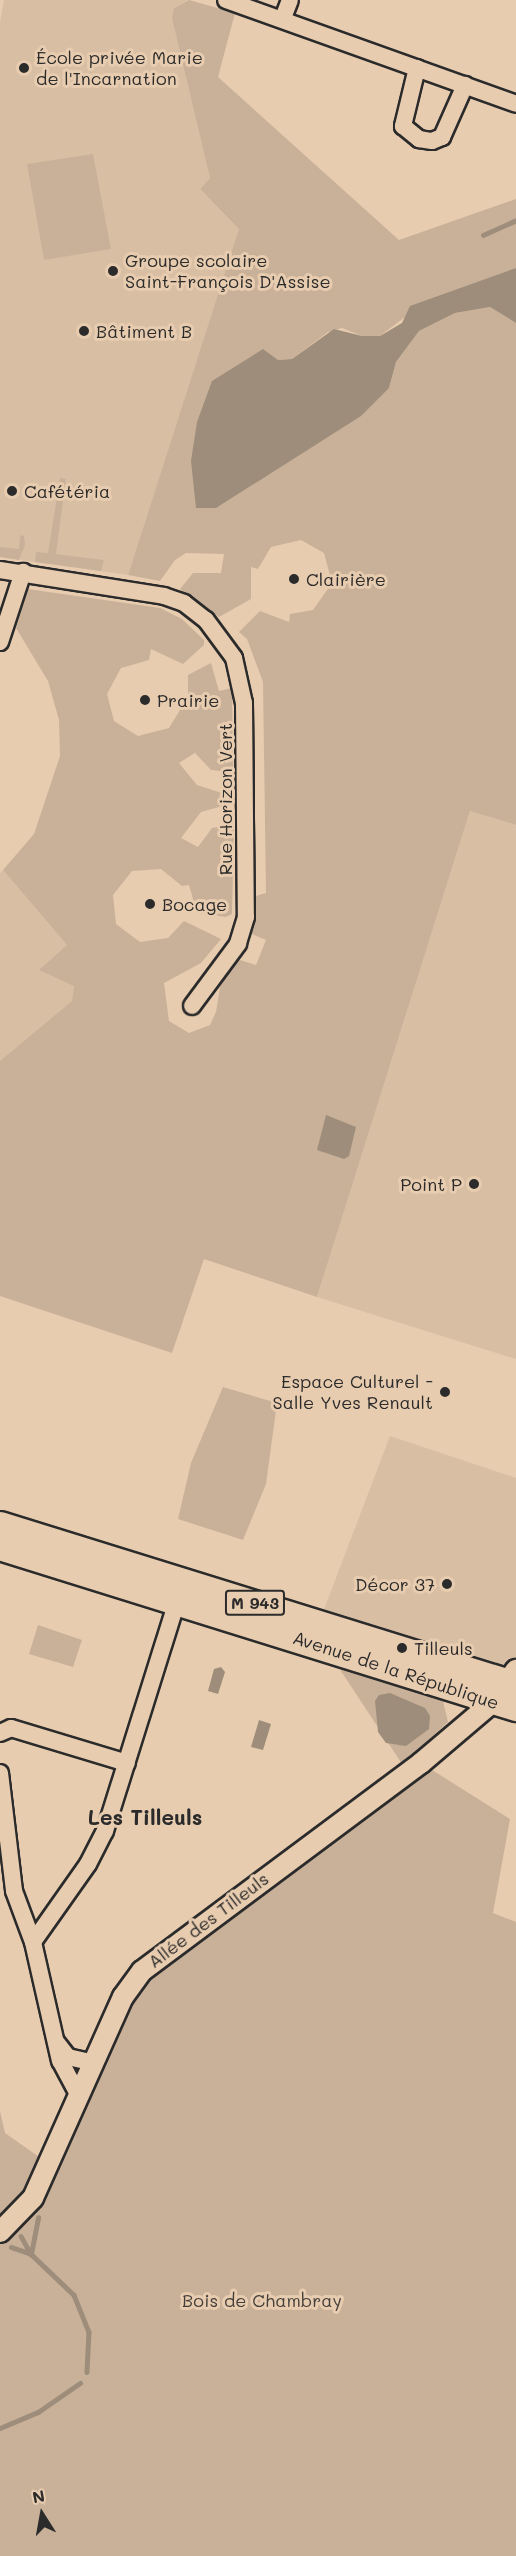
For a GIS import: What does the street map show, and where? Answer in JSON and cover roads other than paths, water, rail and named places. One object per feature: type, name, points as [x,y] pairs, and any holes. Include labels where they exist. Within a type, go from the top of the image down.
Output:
[{"type":"main road","name":"Avenue de la République","points":[[0,1525],[510,1690]]},
{"type":"main road","name":"Avenue de la République","points":[[0,1547],[177,1601],[510,1690]]},
{"type":"street","points":[[226,0],[283,18],[516,104]]},
{"type":"street","points":[[283,18],[290,0]]},
{"type":"street","points":[[417,68],[403,126],[419,139],[432,141],[442,137],[465,85]]},
{"type":"street","name":"Rue Horizon Vert","points":[[0,570],[109,585],[184,603],[218,632],[234,658],[244,702],[246,917],[237,944],[192,1006]]},
{"type":"street","points":[[0,642],[23,572]]},
{"type":"street","points":[[33,1942],[99,1845],[177,1601]]},
{"type":"street","name":"Allée des Tilleuls","points":[[0,2232],[33,2198],[123,1997],[154,1959],[421,1763],[510,1690]]},
{"type":"street","points":[[0,1733],[11,1728],[127,1763]]},
{"type":"street","points":[[0,1773],[14,1891],[33,1942],[60,2061],[79,2096]]},
{"type":"street","points":[[53,2037],[68,2057],[94,2063]]},
{"type":"waterway","points":[[483,235],[516,220]]},
{"type":"waterway","points":[[11,2247],[31,2254],[38,2218]]},
{"type":"waterway","points":[[21,2236],[31,2254],[74,2295],[89,2332],[87,2372]]},
{"type":"waterway","points":[[0,2428],[38,2412],[80,2383]]},
{"type":"place","name":"École privée Marie de l'Incarnation","points":[[24,68]]},
{"type":"place","name":"Groupe scolaire Saint-François D'Assise","points":[[113,271]]},
{"type":"place","name":"Bâtiment B","points":[[84,331]]},
{"type":"place","name":"Cafétéria","points":[[12,491]]},
{"type":"place","name":"Clairière","points":[[294,579]]},
{"type":"place","name":"Prairie","points":[[145,700]]},
{"type":"place","name":"Bocage","points":[[150,904]]},
{"type":"place","name":"Point P","points":[[474,1184]]},
{"type":"place","name":"Espace Culturel - Salle Yves Renault","points":[[445,1392]]},
{"type":"place","name":"Décor 37","points":[[447,1584]]},
{"type":"place","name":"Tilleuls","points":[[402,1648]]},
{"type":"district","name":"Les Tilleuls","points":[[145,1817]]},
{"type":"park label","name":"Bois de Chambray","points":[[262,2300]]}]
